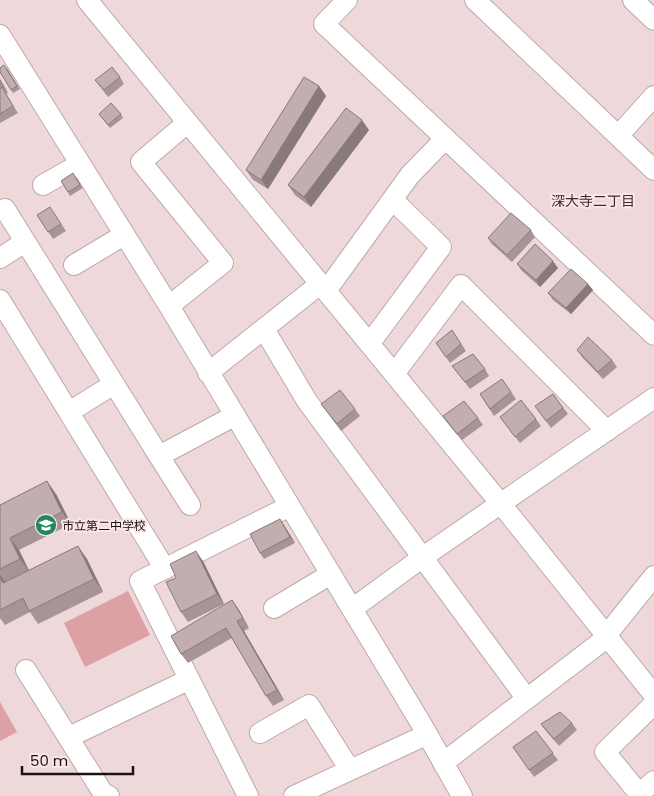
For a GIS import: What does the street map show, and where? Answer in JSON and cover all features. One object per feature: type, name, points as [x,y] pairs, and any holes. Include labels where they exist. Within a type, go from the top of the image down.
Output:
[{"type":"street","points":[[87,0],[370,343],[654,695]]},
{"type":"street","points":[[347,0],[324,24],[654,335]]},
{"type":"street","points":[[475,0],[654,170]]},
{"type":"street","points":[[633,0],[654,20]]},
{"type":"street","points":[[0,35],[169,306],[352,609],[461,796]]},
{"type":"street","points":[[618,136],[654,96]]},
{"type":"street","points":[[169,306],[223,263],[141,162],[187,123]]},
{"type":"street","points":[[208,372],[264,328],[323,288],[410,175],[445,139]]},
{"type":"street","points":[[43,185],[80,164]]},
{"type":"street","points":[[370,343],[441,247],[392,200]]},
{"type":"street","points":[[4,209],[190,504]]},
{"type":"street","points":[[74,265],[124,236]]},
{"type":"street","points":[[0,258],[25,242]]},
{"type":"street","points":[[394,374],[462,285],[607,431]]},
{"type":"street","points":[[0,300],[165,569]]},
{"type":"street","points":[[264,328],[308,401],[527,699]]},
{"type":"street","points":[[69,412],[117,388]]},
{"type":"street","points":[[117,388],[159,456],[234,416]]},
{"type":"street","points":[[352,609],[423,557],[654,398]]},
{"type":"street","points":[[248,796],[188,680],[140,581],[290,506]]},
{"type":"street","points":[[274,608],[331,574]]},
{"type":"street","points":[[443,763],[601,642],[654,576]]},
{"type":"street","points":[[26,670],[103,792],[109,796]]},
{"type":"street","points":[[69,737],[188,680]]},
{"type":"street","points":[[654,704],[605,752],[640,795],[654,781]]},
{"type":"street","points":[[260,733],[309,705],[350,770]]},
{"type":"street","points":[[294,796],[426,735]]},
{"type":"shaded area","points":[[128,591],[150,635],[85,667],[64,623]]},
{"type":"shaded area","points":[[0,702],[17,732],[0,741]]},
{"type":"building","points":[[4,65],[17,86],[11,90],[0,72],[0,68]]},
{"type":"building","points":[[112,67],[120,77],[104,90],[95,80]]},
{"type":"building","points":[[304,77],[319,86],[261,180],[246,170]]},
{"type":"building","points":[[2,87],[13,106],[0,114],[0,89]]},
{"type":"building","points":[[111,103],[121,114],[108,125],[99,114]]},
{"type":"building","points":[[346,108],[362,120],[304,197],[288,185]]},
{"type":"building","points":[[73,173],[80,185],[68,192],[61,181]]},
{"type":"building","points":[[50,207],[61,224],[48,232],[37,215]]},
{"type":"building","points":[[511,213],[531,230],[507,255],[488,238]]},
{"type":"building","points":[[535,244],[553,261],[536,280],[517,264]]},
{"type":"building","points":[[571,269],[588,284],[566,308],[548,293]]},
{"type":"building","points":[[452,330],[461,344],[446,357],[436,343]]},
{"type":"building","points":[[588,337],[612,360],[598,372],[577,350]]},
{"type":"building","points":[[473,354],[485,369],[465,382],[452,366]]},
{"type":"building","points":[[502,379],[511,392],[490,409],[480,394]]},
{"type":"building","points":[[340,390],[355,409],[337,424],[321,404]]},
{"type":"building","points":[[553,394],[563,408],[546,421],[535,406]]},
{"type":"building","points":[[521,400],[536,419],[515,437],[500,417]]},
{"type":"building","points":[[464,401],[478,418],[457,434],[443,416]]},
{"type":"building","points":[[47,481],[62,512],[10,538],[20,559],[0,569],[0,505]]},
{"type":"building","points":[[280,519],[290,537],[260,553],[250,534]]},
{"type":"building","points":[[78,546],[94,579],[29,611],[23,598],[0,610],[0,577],[3,583]]},
{"type":"building","points":[[196,551],[217,594],[181,612],[166,582],[176,578],[170,564]]},
{"type":"building","points":[[232,600],[243,618],[237,621],[277,690],[266,696],[226,628],[181,654],[171,636]]},
{"type":"building","points":[[560,712],[572,723],[554,739],[541,724]]},
{"type":"building","points":[[536,731],[553,753],[529,770],[513,747]]},
{"type":"place","name":"市立第二中学校","points":[[46,525]]},
{"type":"district","name":"深大寺二丁目","points":[[593,201]]}]
